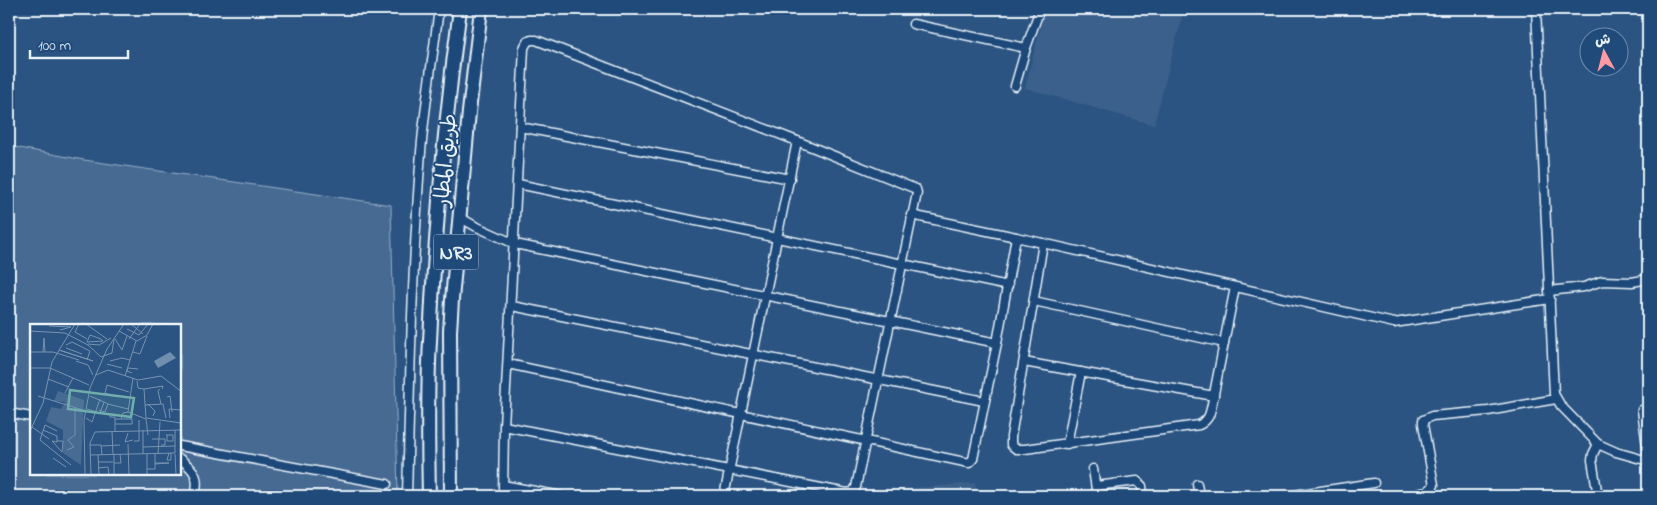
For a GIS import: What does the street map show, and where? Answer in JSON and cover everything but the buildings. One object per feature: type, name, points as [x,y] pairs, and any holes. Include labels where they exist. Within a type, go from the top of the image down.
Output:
[{"type":"highway","name":"طريق المطار","points":[[429,496],[429,369],[432,306],[444,148],[460,9]]},
{"type":"highway","name":"طريق المطار","points":[[452,494],[450,331],[459,217],[481,9]]},
{"type":"street","points":[[407,496],[411,347],[419,181],[438,9]]},
{"type":"street","points":[[1015,86],[1040,9]]},
{"type":"street","points":[[1536,9],[1553,389],[1556,399],[1598,444],[1648,462]]},
{"type":"street","points":[[913,24],[1026,48]]},
{"type":"street","points":[[503,496],[504,426],[512,306],[524,46],[527,42],[534,40],[798,141],[914,188],[917,193],[856,487],[851,493],[504,426]]},
{"type":"street","points":[[520,127],[790,179]]},
{"type":"street","points":[[724,496],[798,141]]},
{"type":"street","points":[[518,184],[1008,286]]},
{"type":"street","points":[[912,215],[1394,322],[1550,295],[1602,281],[1632,282],[1648,279]]},
{"type":"street","points":[[459,217],[515,244],[997,343]]},
{"type":"street","points":[[508,364],[969,463],[972,459],[997,343],[1016,237]]},
{"type":"street","points":[[1043,243],[1011,438],[1011,445],[1016,449],[1067,444],[1199,425],[1207,421],[1214,396],[1235,287]]},
{"type":"street","points":[[1034,301],[1224,343]]},
{"type":"street","points":[[512,306],[984,401]]},
{"type":"street","points":[[1024,362],[1214,396]]},
{"type":"street","points":[[1067,444],[1080,372]]},
{"type":"street","points":[[1408,496],[1427,492],[1434,485],[1423,424],[1426,418],[1488,411],[1556,399]]},
{"type":"street","points":[[1642,410],[1648,453]]},
{"type":"street","points":[[9,413],[30,417]]},
{"type":"street","points":[[1598,444],[1592,460],[1598,496]]},
{"type":"street","points":[[181,446],[387,484]]},
{"type":"street","points":[[181,459],[191,466],[196,475],[197,489],[195,496]]},
{"type":"street","points":[[1093,469],[1098,496]]},
{"type":"street","points":[[1096,486],[1137,482],[1142,486],[1143,496]]},
{"type":"street","points":[[1287,496],[1374,483]]},
{"type":"street","points":[[1197,484],[1200,496]]},
{"type":"street","points":[[503,485],[561,496]]},
{"type":"street","points":[[1346,487],[1347,496]]},
{"type":"shaded area","points":[[1045,9],[1184,9],[1154,125],[1025,88]]},
{"type":"shaded area","points":[[9,146],[84,160],[391,205],[398,496],[9,496]]},
{"type":"shaded area","points":[[975,483],[978,496],[834,496],[847,493]]}]
